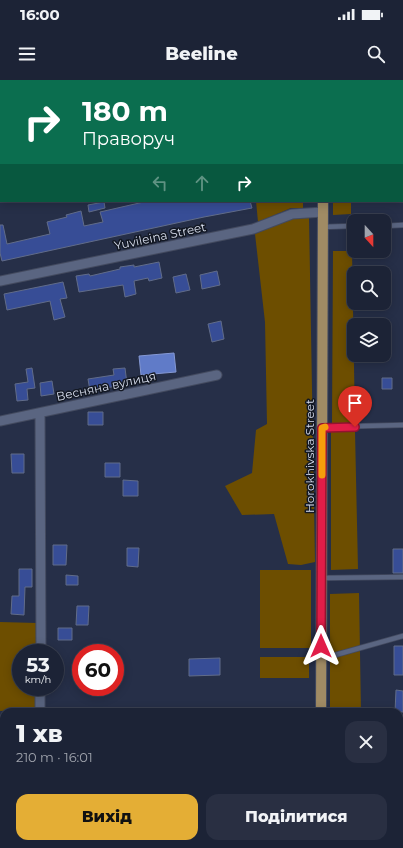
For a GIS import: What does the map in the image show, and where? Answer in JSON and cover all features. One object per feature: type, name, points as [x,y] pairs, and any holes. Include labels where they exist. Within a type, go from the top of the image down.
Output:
[{"type":"main road","name":"Horokhivska Street","points":[[321,708],[323,202]]},
{"type":"street","name":"Yuvileina Street","points":[[0,281],[253,229],[292,214],[323,212]]},
{"type":"street","name":"Весняна вулиця","points":[[0,421],[217,375]]},
{"type":"street","points":[[40,413],[41,644]]},
{"type":"street","points":[[40,696],[40,708]]},
{"type":"lane","points":[[391,226],[403,225]]},
{"type":"lane","points":[[323,227],[347,226]]},
{"type":"lane","points":[[322,428],[403,425]]},
{"type":"lane","points":[[322,578],[403,577]]},
{"type":"lane","points":[[321,659],[403,636]]},
{"type":"shaded area","points":[[256,202],[303,202],[303,208],[291,208],[258,222]]},
{"type":"shaded area","points":[[333,202],[351,202],[351,214],[333,215]]},
{"type":"shaded area","points":[[309,216],[315,562],[301,565],[288,564],[274,514],[242,515],[225,486],[252,473],[256,430],[267,424],[265,322],[255,234],[293,217]]},
{"type":"shaded area","points":[[333,251],[347,251],[347,258],[352,258],[352,266],[347,266],[347,310],[353,310],[353,318],[347,318],[347,362],[354,362],[355,423],[332,423]]},
{"type":"shaded area","points":[[355,431],[358,569],[331,570],[331,432]]},
{"type":"shaded area","points":[[260,570],[311,570],[311,648],[260,648]]},
{"type":"shaded area","points":[[359,593],[361,708],[330,708],[330,594]]},
{"type":"shaded area","points":[[0,622],[37,623],[36,644],[12,644],[12,696],[36,696],[36,708],[0,708]]},
{"type":"shaded area","points":[[260,657],[309,657],[309,678],[260,678]]},
{"type":"water","points":[[174,353],[176,372],[141,375],[139,356]]},
{"type":"building","points":[[104,202],[105,208],[89,212],[88,205]]},
{"type":"building","points":[[144,202],[250,202],[252,208],[2,261],[0,253],[0,225],[3,225],[7,244],[50,234],[47,222],[67,217],[66,215],[81,211],[84,226],[103,222],[100,212]]},
{"type":"building","points":[[159,262],[162,278],[149,281],[148,278],[134,281],[136,294],[125,297],[123,285],[79,292],[76,276],[89,274],[90,276],[120,269],[120,267],[134,265],[134,267]]},
{"type":"building","points":[[217,271],[220,285],[202,289],[200,275]]},
{"type":"building","points":[[186,274],[190,290],[176,293],[173,277]]},
{"type":"building","points":[[63,282],[67,298],[60,299],[65,317],[54,320],[50,301],[7,310],[4,294]]},
{"type":"building","points":[[221,321],[224,339],[212,342],[208,324]]},
{"type":"building","points":[[32,368],[35,388],[27,389],[28,400],[17,401],[15,384],[28,382],[26,369]]},
{"type":"building","points":[[125,368],[127,384],[90,391],[88,379],[114,375],[113,369]]},
{"type":"building","points":[[382,378],[392,378],[392,389],[382,389]]},
{"type":"building","points":[[52,381],[54,394],[41,396],[40,383]]},
{"type":"building","points":[[88,412],[103,412],[103,425],[88,425]]},
{"type":"building","points":[[11,454],[24,454],[24,473],[12,473]]},
{"type":"building","points":[[105,463],[120,463],[120,477],[105,477]]},
{"type":"building","points":[[123,480],[138,481],[138,496],[123,496]]},
{"type":"building","points":[[53,545],[67,545],[66,565],[53,565]]},
{"type":"building","points":[[127,548],[139,548],[138,567],[127,566]]},
{"type":"building","points":[[393,549],[403,549],[403,573],[393,573]]},
{"type":"building","points":[[19,569],[32,569],[32,587],[25,587],[24,615],[11,614],[12,596],[19,596]]},
{"type":"building","points":[[66,575],[78,576],[78,585],[66,585]]},
{"type":"building","points":[[77,606],[89,606],[88,625],[76,625]]},
{"type":"building","points":[[58,628],[72,628],[72,640],[58,640]]},
{"type":"building","points":[[394,646],[403,646],[403,675],[394,675]]},
{"type":"building","points":[[220,658],[220,675],[189,676],[189,659]]},
{"type":"building","points":[[396,690],[403,691],[403,708],[395,708]]},
{"type":"slow traffic","points":[[322,475],[322,428],[325,427]]},
{"type":"route","points":[[321,646],[322,428],[355,427]]}]
